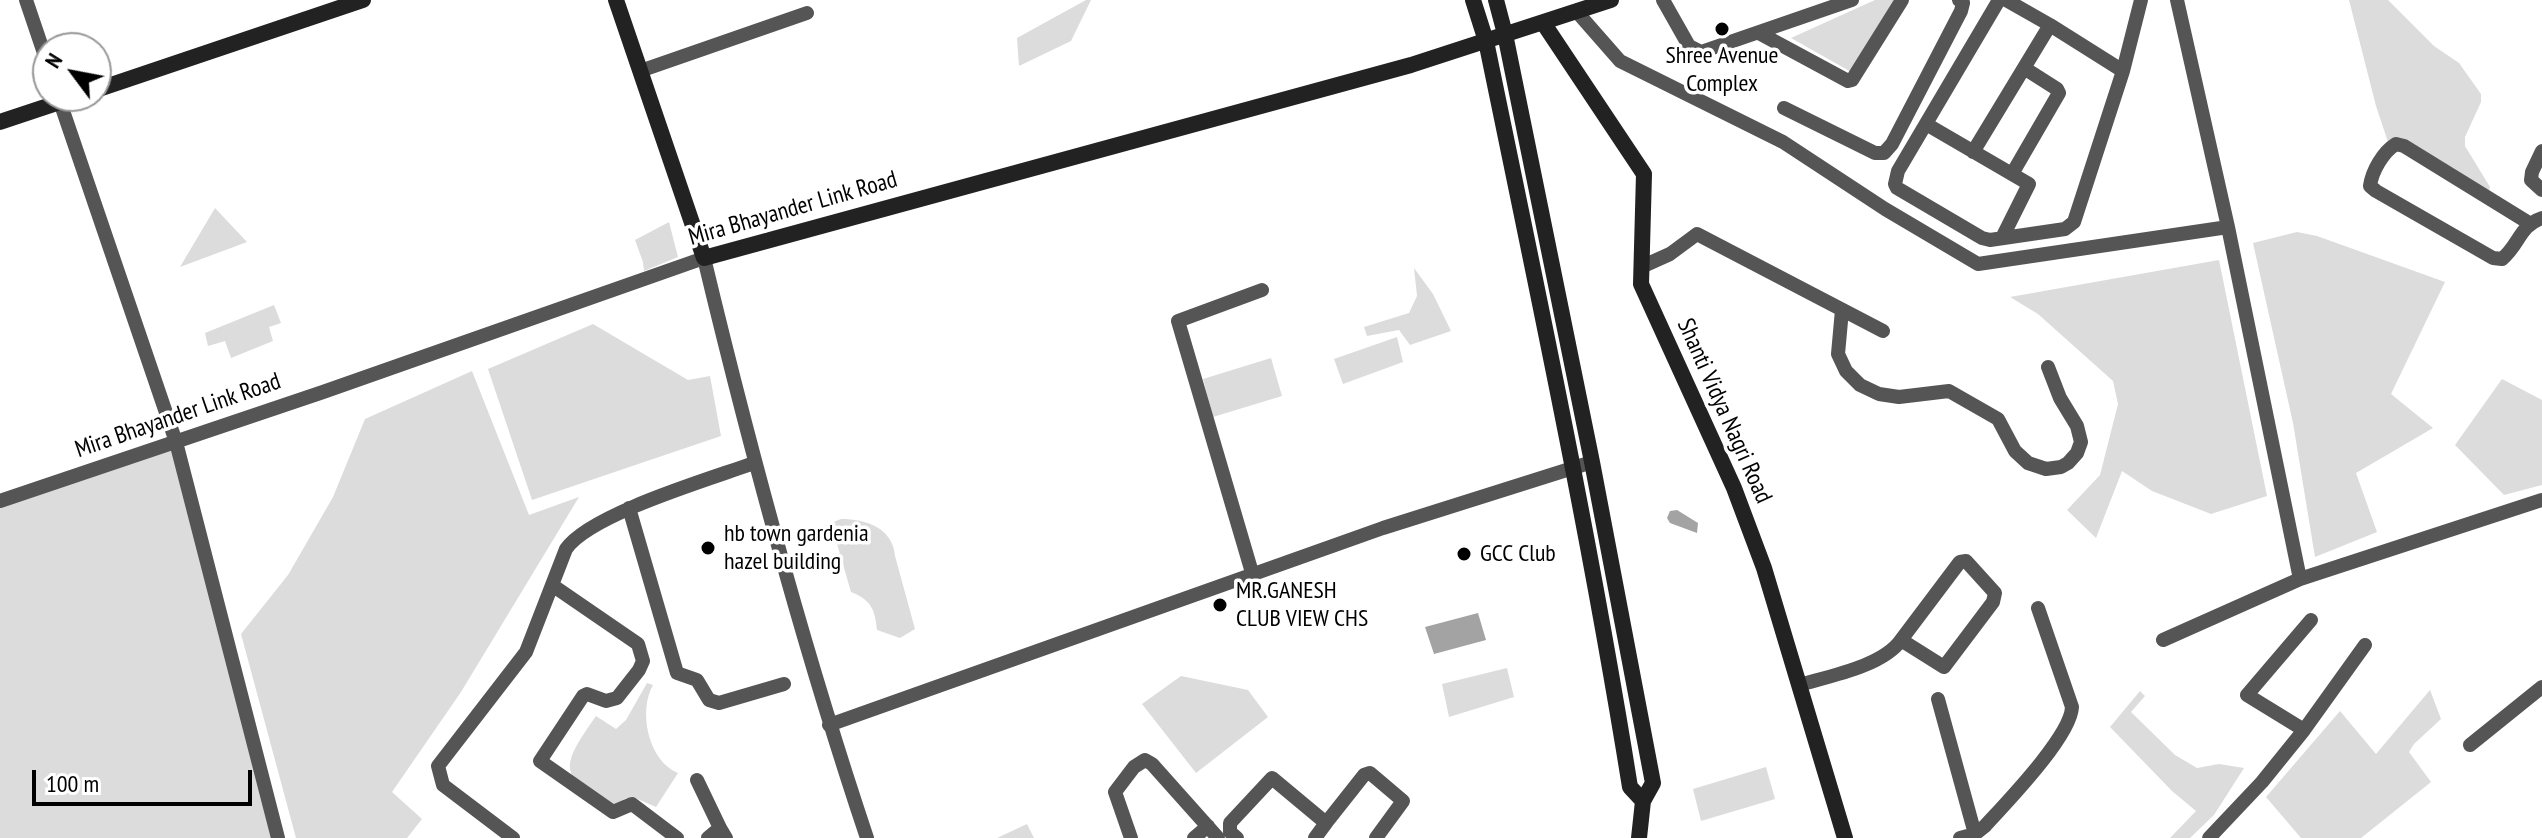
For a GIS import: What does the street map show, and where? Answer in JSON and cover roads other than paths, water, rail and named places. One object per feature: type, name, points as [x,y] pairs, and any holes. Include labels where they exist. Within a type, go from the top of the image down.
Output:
[{"type":"street","points":[[26,0],[37,32]]},
{"type":"street","points":[[112,85],[363,0]]},
{"type":"street","points":[[616,0],[704,258],[754,463],[829,725],[867,838]]},
{"type":"street","points":[[1473,0],[1486,41],[1573,468],[1630,787],[1643,801]]},
{"type":"street","points":[[1496,0],[1592,462],[1653,783],[1643,801],[1639,838]]},
{"type":"street","name":"Mira Bhayander Link Road","points":[[0,501],[704,258],[1411,65],[1611,0]]},
{"type":"street","points":[[1663,0],[1689,46],[1701,52],[1852,0]]},
{"type":"street","points":[[1759,33],[1848,81],[1852,80],[1902,0]]},
{"type":"street","points":[[1784,108],[1875,153],[1884,153],[1892,144],[1961,11],[1963,3],[1959,0]]},
{"type":"street","points":[[1999,0],[1898,171],[1895,184],[1982,238],[2065,229],[2074,222],[2123,71],[2141,0]]},
{"type":"street","points":[[2006,0],[2123,71]]},
{"type":"street","points":[[2177,0],[2228,227],[2300,579]]},
{"type":"street","points":[[1577,12],[1620,61],[1783,142],[1885,209],[1978,264],[2228,227]]},
{"type":"street","points":[[640,71],[807,13]]},
{"type":"street","name":"Shanti Vidya Nagri Road","points":[[1544,24],[1644,174],[1641,284],[1739,501],[1764,568],[1845,838]]},
{"type":"street","points":[[1973,152],[2050,25]]},
{"type":"street","points":[[2012,174],[2059,93],[2024,68]]},
{"type":"street","points":[[0,122],[32,110]]},
{"type":"street","points":[[63,112],[176,442],[278,838]]},
{"type":"street","points":[[1926,124],[2029,184],[2002,238]]},
{"type":"street","points":[[1505,131],[1524,126]]},
{"type":"street","points":[[2396,144],[2404,146],[2536,221],[2510,253],[2502,259],[2493,258],[2376,191],[2370,186],[2371,178],[2388,149],[2396,144]]},
{"type":"street","points":[[2542,151],[2531,180],[2542,190]]},
{"type":"street","points":[[1522,218],[1541,211]]},
{"type":"street","points":[[1641,267],[1670,254],[1697,234],[1883,331]]},
{"type":"street","points":[[1253,576],[1178,321],[1262,290]]},
{"type":"street","points":[[1842,310],[1838,354],[1846,371],[1860,385],[1879,394],[1899,397],[1949,391],[1998,419],[2015,451],[2028,463],[2046,469],[2068,463],[2081,442],[2077,426],[2060,398],[2048,367]]},
{"type":"street","points":[[829,725],[1383,528],[1592,462]]},
{"type":"street","points":[[513,838],[443,785],[438,766],[526,652],[573,539],[629,508],[754,463]]},
{"type":"street","points":[[2163,640],[2300,579],[2542,500]]},
{"type":"street","points":[[629,508],[677,673],[697,680],[709,700],[719,703],[784,684]]},
{"type":"street","points":[[1799,685],[1885,657],[1962,561],[1966,561],[1995,593],[1993,602],[1946,666],[1942,668],[1901,640]]},
{"type":"street","points":[[552,585],[638,644],[643,661],[617,698],[606,701],[587,694],[583,696],[540,761],[613,812],[632,804],[677,838]]},
{"type":"street","points":[[1960,838],[1975,834],[1995,815],[2043,760],[2072,715],[2072,707],[2038,608]]},
{"type":"street","points":[[2304,730],[2247,695],[2311,620]]},
{"type":"street","points":[[2209,838],[2262,782],[2365,645]]},
{"type":"street","points":[[2470,745],[2542,687]]},
{"type":"street","points":[[1938,699],[1975,834]]},
{"type":"street","points":[[1131,838],[1115,792],[1134,767],[1145,760],[1218,838]]},
{"type":"street","points":[[1315,838],[1364,775],[1370,773],[1403,801],[1376,838]]},
{"type":"street","points":[[1237,838],[1230,832],[1230,823],[1272,778],[1326,823]]},
{"type":"street","points":[[697,780],[718,835]]},
{"type":"street","points":[[1630,787],[1653,783]]},
{"type":"street","points":[[1194,838],[1208,826]]},
{"type":"place","name":"Shree Avenue Complex","points":[[1722,29]]},
{"type":"place","name":"hb town gardenia hazel building","points":[[708,548]]},
{"type":"place","name":"GCC Club","points":[[1464,554]]},
{"type":"place","name":"MR.GANESH CLUB VIEW CHS","points":[[1220,605]]}]
